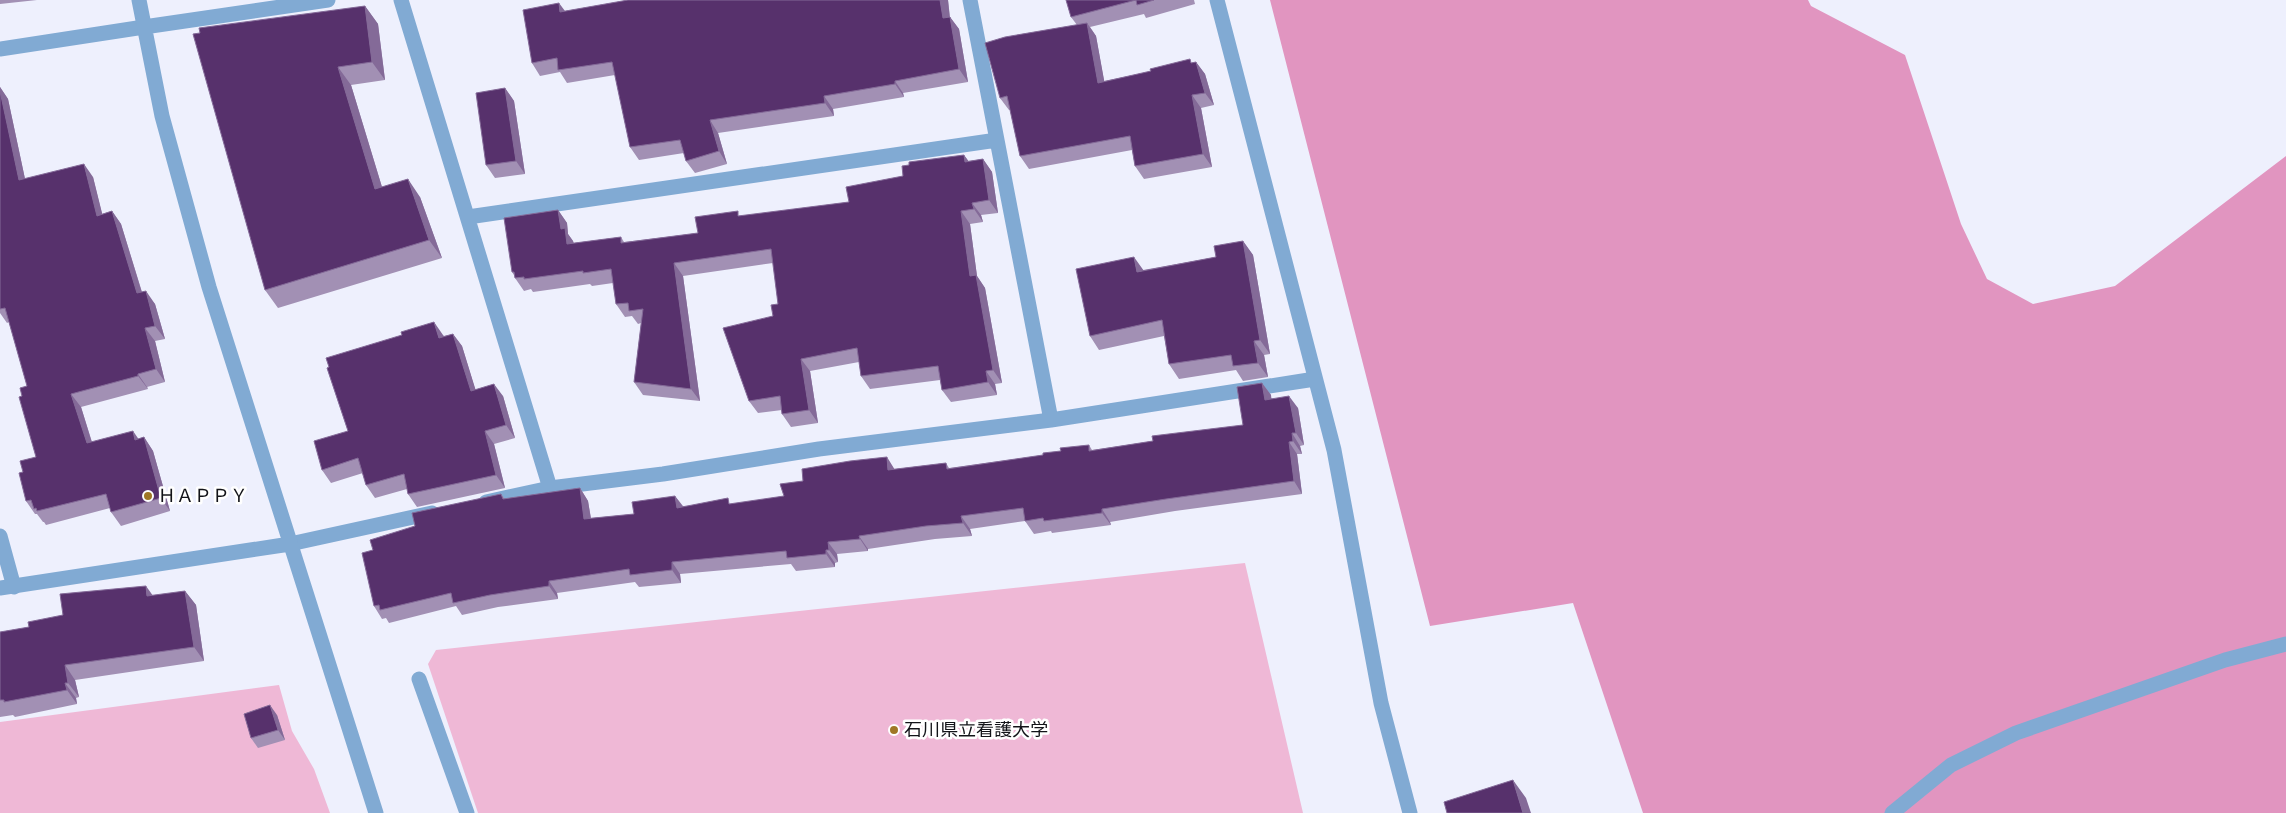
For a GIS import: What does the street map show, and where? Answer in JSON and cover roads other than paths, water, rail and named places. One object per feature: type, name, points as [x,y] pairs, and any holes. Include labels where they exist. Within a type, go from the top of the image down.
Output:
[{"type":"street","points":[[139,0],[162,116],[209,287],[376,813]]},
{"type":"street","points":[[0,49],[328,0]]},
{"type":"street","points":[[401,0],[550,488]]},
{"type":"street","points":[[970,0],[1051,420]]},
{"type":"street","points":[[1217,0],[1334,450],[1381,704],[1410,813]]},
{"type":"street","points":[[468,217],[997,140]]},
{"type":"street","points":[[473,504],[550,488],[663,474],[819,449],[1051,420],[1315,380]]},
{"type":"street","points":[[0,536],[7,588],[290,544],[444,511]]},
{"type":"street","points":[[1892,813],[1951,765],[2016,733],[2225,660],[2286,644]]},
{"type":"street","points":[[419,679],[467,813]]},
{"type":"place","name":"ＨＡＰＰＹ","points":[[148,496]]},
{"type":"place","name":"石川県立看護大学","points":[[894,730]]}]
